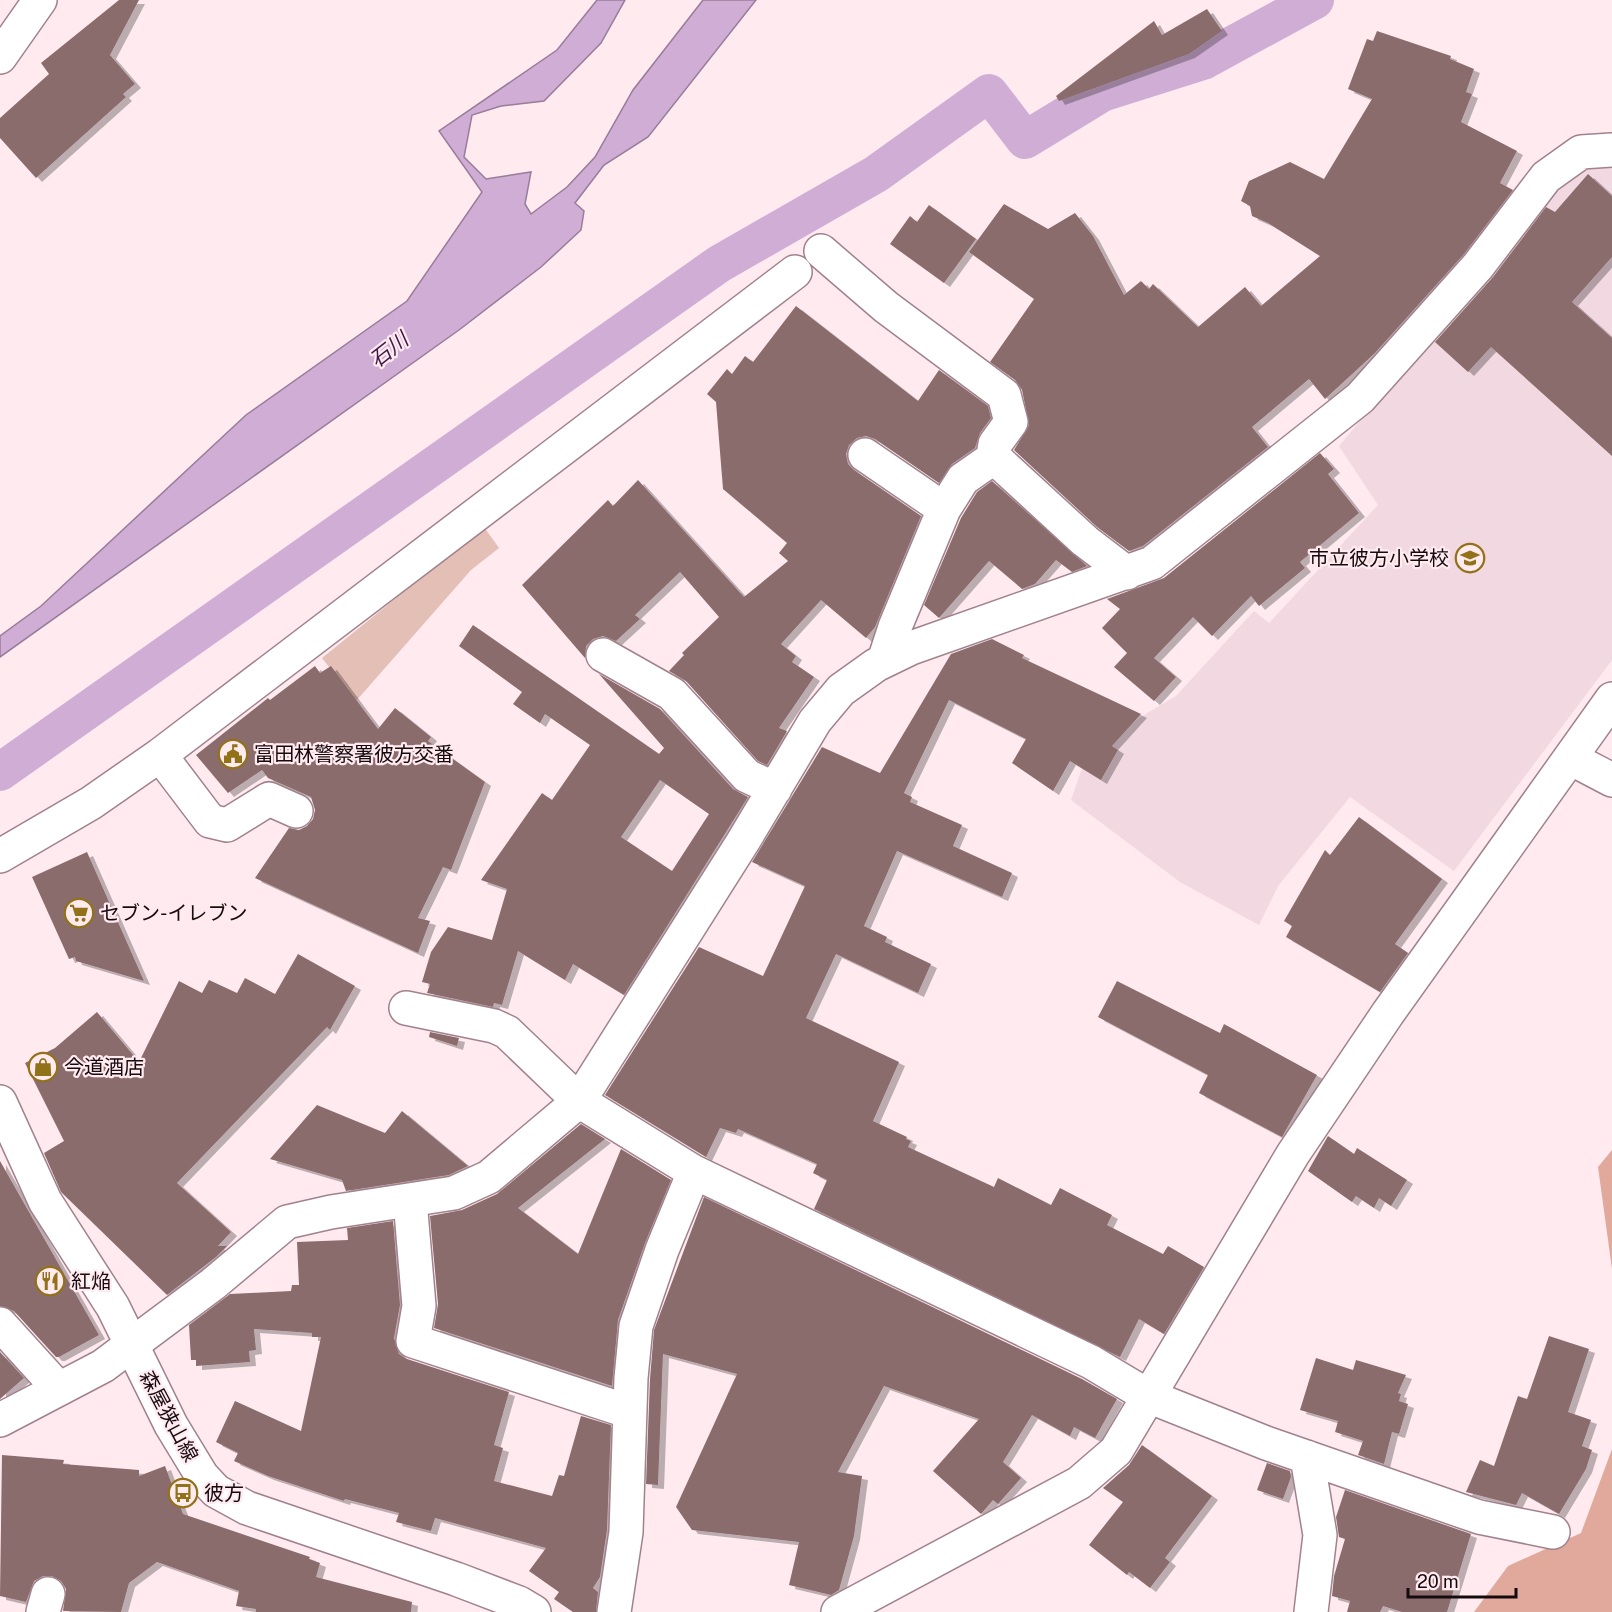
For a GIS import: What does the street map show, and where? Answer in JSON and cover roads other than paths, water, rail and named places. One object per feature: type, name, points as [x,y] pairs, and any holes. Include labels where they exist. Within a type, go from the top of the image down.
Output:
[{"type":"main road","points":[[1,53],[40,0]]},
{"type":"main road","points":[[0,1420],[103,1366],[213,1284],[287,1222],[454,1193],[489,1177],[579,1101],[775,789],[815,721],[841,690],[884,661],[911,648],[1152,563],[1360,398],[1478,266],[1546,177],[1581,152],[1612,150]]},
{"type":"main road","points":[[821,251],[886,307],[1004,395],[1011,422],[995,444],[992,462]]},
{"type":"main road","points":[[0,856],[91,803],[160,755],[795,272]]},
{"type":"main road","points":[[865,455],[944,509]]},
{"type":"main road","points":[[884,661],[895,627],[944,509],[963,479],[992,462],[998,461],[1085,541],[1127,573]]},
{"type":"main road","points":[[603,655],[672,694],[747,776],[775,789]]},
{"type":"main road","points":[[838,1612],[1079,1483],[1116,1452],[1293,1154],[1395,1004],[1612,699]]},
{"type":"main road","points":[[160,755],[210,821],[227,825],[269,799],[296,811]]},
{"type":"main road","points":[[1570,758],[1612,780]]},
{"type":"main road","points":[[406,1008],[461,1018],[507,1032],[579,1101],[694,1172],[1091,1362],[1148,1396],[1307,1457],[1479,1517],[1553,1532]]},
{"type":"main road","name":"森屋狭山線","points":[[0,1101],[45,1201],[113,1307],[171,1425],[202,1476],[228,1500],[456,1579],[512,1600],[534,1612]]},
{"type":"main road","points":[[614,1612],[626,1532],[630,1412],[636,1326],[662,1250],[694,1172]]},
{"type":"main road","points":[[410,1200],[419,1306],[413,1341],[630,1412]]},
{"type":"main road","points":[[0,1324],[59,1389]]},
{"type":"main road","points":[[1307,1457],[1320,1535],[1311,1612]]},
{"type":"water","name":"石川","points":[[597,0],[625,0],[601,43],[544,101],[501,106],[472,115],[464,157],[486,179],[531,172],[525,204],[531,214],[567,187],[595,157],[633,90],[703,0],[756,0],[648,137],[604,165],[575,203],[584,211],[581,230],[541,267],[459,330],[0,657],[0,636],[41,606],[246,415],[407,301],[482,192],[439,131],[557,50]]},
{"type":"waterway","points":[[0,772],[719,264],[876,174],[989,93],[1025,140],[1102,93],[1203,61],[1315,0]]},
{"type":"place","name":"市立彼方小学校","points":[[1470,558]]},
{"type":"place","name":"富田林警察署彼方交番","points":[[233,754]]},
{"type":"place","name":"セブン-イレブン","points":[[79,913]]},
{"type":"place","name":"今道酒店","points":[[43,1067]]},
{"type":"place","name":"紅焔","points":[[50,1281]]},
{"type":"place","name":"彼方","points":[[183,1493]]}]
